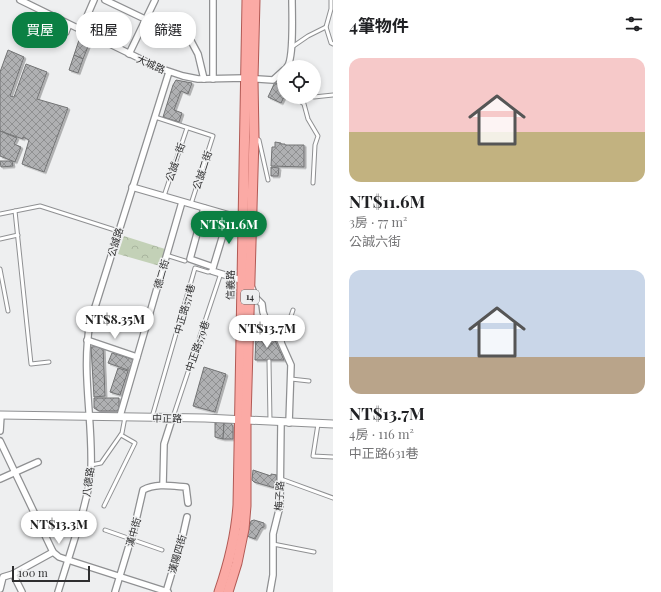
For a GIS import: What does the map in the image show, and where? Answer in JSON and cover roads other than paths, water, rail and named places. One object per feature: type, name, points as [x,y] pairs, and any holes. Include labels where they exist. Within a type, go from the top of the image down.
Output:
[{"type":"main road","name":"信義路","points":[[219,592],[229,561],[236,527],[251,285],[247,250],[249,79],[247,0]]},
{"type":"main road","name":"信義路","points":[[228,592],[237,563],[244,529],[246,506],[241,280],[247,250],[254,137],[249,79],[255,0]]},
{"type":"street","name":"大城路","points":[[20,0],[76,28]]},
{"type":"street","points":[[89,12],[94,0]]},
{"type":"street","points":[[105,0],[140,17]]},
{"type":"street","points":[[150,12],[155,0]]},
{"type":"street","points":[[213,0],[213,79]]},
{"type":"street","points":[[290,60],[292,47],[292,0]]},
{"type":"street","points":[[129,54],[140,32]]},
{"type":"street","name":"大城路","points":[[117,48],[169,72],[183,76],[204,79],[273,80],[277,76]]},
{"type":"street","points":[[195,48],[198,54],[204,79]]},
{"type":"street","name":"公誠路","points":[[90,417],[86,361],[87,340],[90,323],[169,72]]},
{"type":"street","points":[[132,187],[229,215],[213,269]]},
{"type":"street","name":"德二街","points":[[123,416],[137,357],[182,202]]},
{"type":"street","points":[[204,208],[190,258],[221,273],[241,280]]},
{"type":"street","points":[[251,285],[256,298],[262,304],[267,323],[282,343],[291,365],[289,423]]},
{"type":"street","points":[[87,340],[137,357]]},
{"type":"street","points":[[0,430],[1,415]]},
{"type":"street","name":"中正路","points":[[1,415],[90,417],[123,416],[333,424]]},
{"type":"street","name":"八德路","points":[[58,592],[86,502],[91,465],[90,417]]},
{"type":"street","points":[[172,418],[164,444],[163,485],[186,487],[188,503]]},
{"type":"street","name":"梅子路","points":[[270,592],[273,575],[273,534],[280,506],[280,422]]},
{"type":"street","points":[[0,441],[53,552],[59,557],[167,592]]},
{"type":"street","points":[[0,479],[38,462]]},
{"type":"street","name":"漢中街","points":[[115,592],[131,539],[143,490],[149,487],[163,485]]},
{"type":"street","name":"漢陽四街","points":[[167,592],[187,517]]},
{"type":"street","points":[[0,589],[3,577],[13,574],[53,552]]},
{"type":"street","points":[[13,574],[22,592]]},
{"type":"lane","points":[[332,1],[326,27],[331,43],[333,44]]},
{"type":"lane","points":[[68,30],[70,25]]},
{"type":"lane","points":[[292,47],[308,36],[326,27]]},
{"type":"lane","points":[[321,96],[333,95]]},
{"type":"lane","points":[[304,104],[308,119],[318,136],[315,146],[313,183]]},
{"type":"lane","points":[[155,117],[187,128]]},
{"type":"lane","name":"公誠二街","points":[[187,128],[213,136],[191,204]]},
{"type":"lane","name":"公誠一街","points":[[164,196],[187,128]]},
{"type":"lane","points":[[254,137],[259,140],[268,180]]},
{"type":"lane","points":[[0,214],[40,206],[118,231]]},
{"type":"lane","points":[[15,211],[31,364],[49,362]]},
{"type":"lane","points":[[0,238],[18,235]]},
{"type":"lane","points":[[166,256],[185,261]]},
{"type":"lane","name":"中正路571巷","points":[[151,418],[195,268],[208,272],[213,269]]},
{"type":"lane","points":[[0,269],[8,311]]},
{"type":"lane","name":"中正路579巷","points":[[172,418],[221,273]]},
{"type":"lane","points":[[282,343],[293,310]]},
{"type":"lane","points":[[269,361],[270,422]]},
{"type":"lane","points":[[290,379],[309,381]]},
{"type":"lane","points":[[91,465],[101,463],[121,435],[123,416]]},
{"type":"lane","points":[[318,424],[314,456],[333,457]]},
{"type":"lane","points":[[104,506],[136,443],[121,435]]},
{"type":"lane","points":[[281,479],[333,498]]},
{"type":"lane","points":[[105,530],[162,550]]},
{"type":"lane","points":[[273,544],[314,552]]}]
